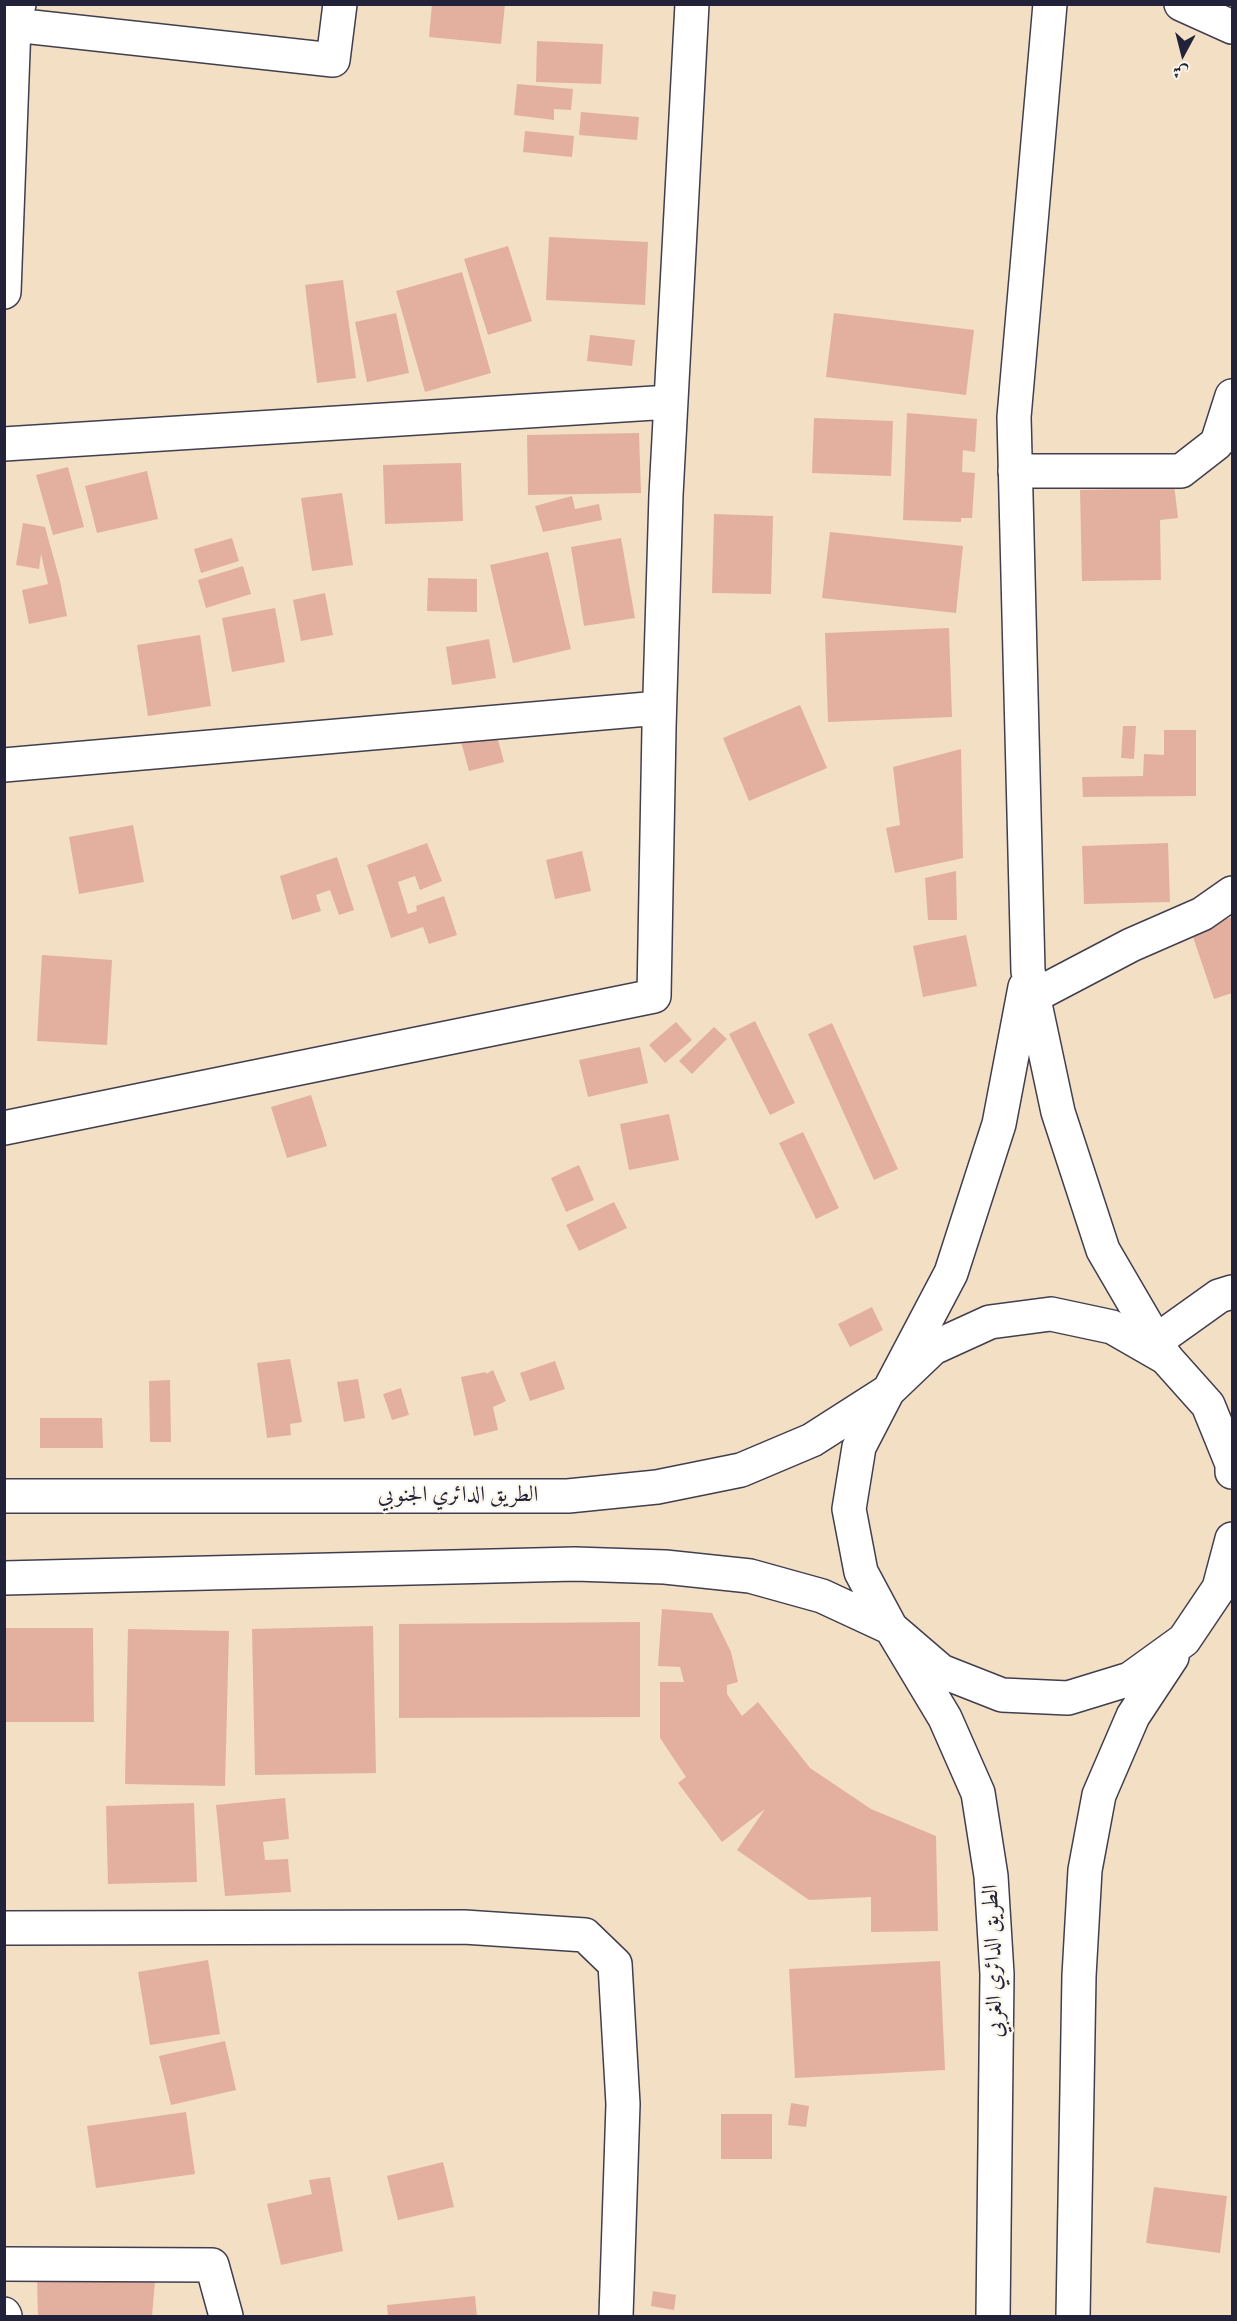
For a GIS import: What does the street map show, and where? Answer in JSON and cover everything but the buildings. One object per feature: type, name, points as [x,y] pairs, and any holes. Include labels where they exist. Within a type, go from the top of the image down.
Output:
[{"type":"street","points":[[4,292],[13,18],[333,60],[340,4]]},
{"type":"street","points":[[4,1128],[654,996],[659,708],[670,402],[692,4]]},
{"type":"street","points":[[1050,4],[1014,417],[1031,983],[1058,1112],[1103,1250],[1161,1349],[1220,1407],[1233,1472]]},
{"type":"street","points":[[1181,4],[1233,27]]},
{"type":"street","points":[[1015,471],[1181,471],[1217,443],[1233,396]]},
{"type":"street","points":[[4,444],[670,402]]},
{"type":"street","points":[[4,765],[659,708]]},
{"type":"street","points":[[1031,983],[1131,945],[1202,914],[1233,893]]},
{"type":"street","name":"الطريق الدائري الغربي","points":[[993,2316],[997,1974],[992,1876],[978,1793],[945,1718],[891,1628],[861,1572],[849,1509],[859,1447],[951,1273],[999,1124],[1031,983]]},
{"type":"street","points":[[1161,1349],[1219,1296],[1233,1292]]},
{"type":"street","points":[[888,1391],[933,1348],[990,1322],[1051,1314],[1112,1327],[1161,1349]]},
{"type":"street","name":"الطريق الدائري الجنوبي","points":[[4,1496],[568,1496],[657,1488],[741,1470],[812,1440],[888,1391]]},
{"type":"street","points":[[1073,2316],[1079,1976],[1085,1870],[1099,1796],[1133,1716],[1184,1640],[1220,1601],[1219,1588],[1233,1539]]},
{"type":"street","points":[[4,1578],[575,1564],[664,1567],[750,1576],[822,1596],[891,1628],[941,1671],[1002,1695],[1068,1698],[1130,1679],[1184,1640]]},
{"type":"street","points":[[4,1928],[464,1927],[585,1935],[615,1964],[623,2104],[616,2316]]},
{"type":"street","points":[[4,2265],[212,2265],[226,2316]]}]
